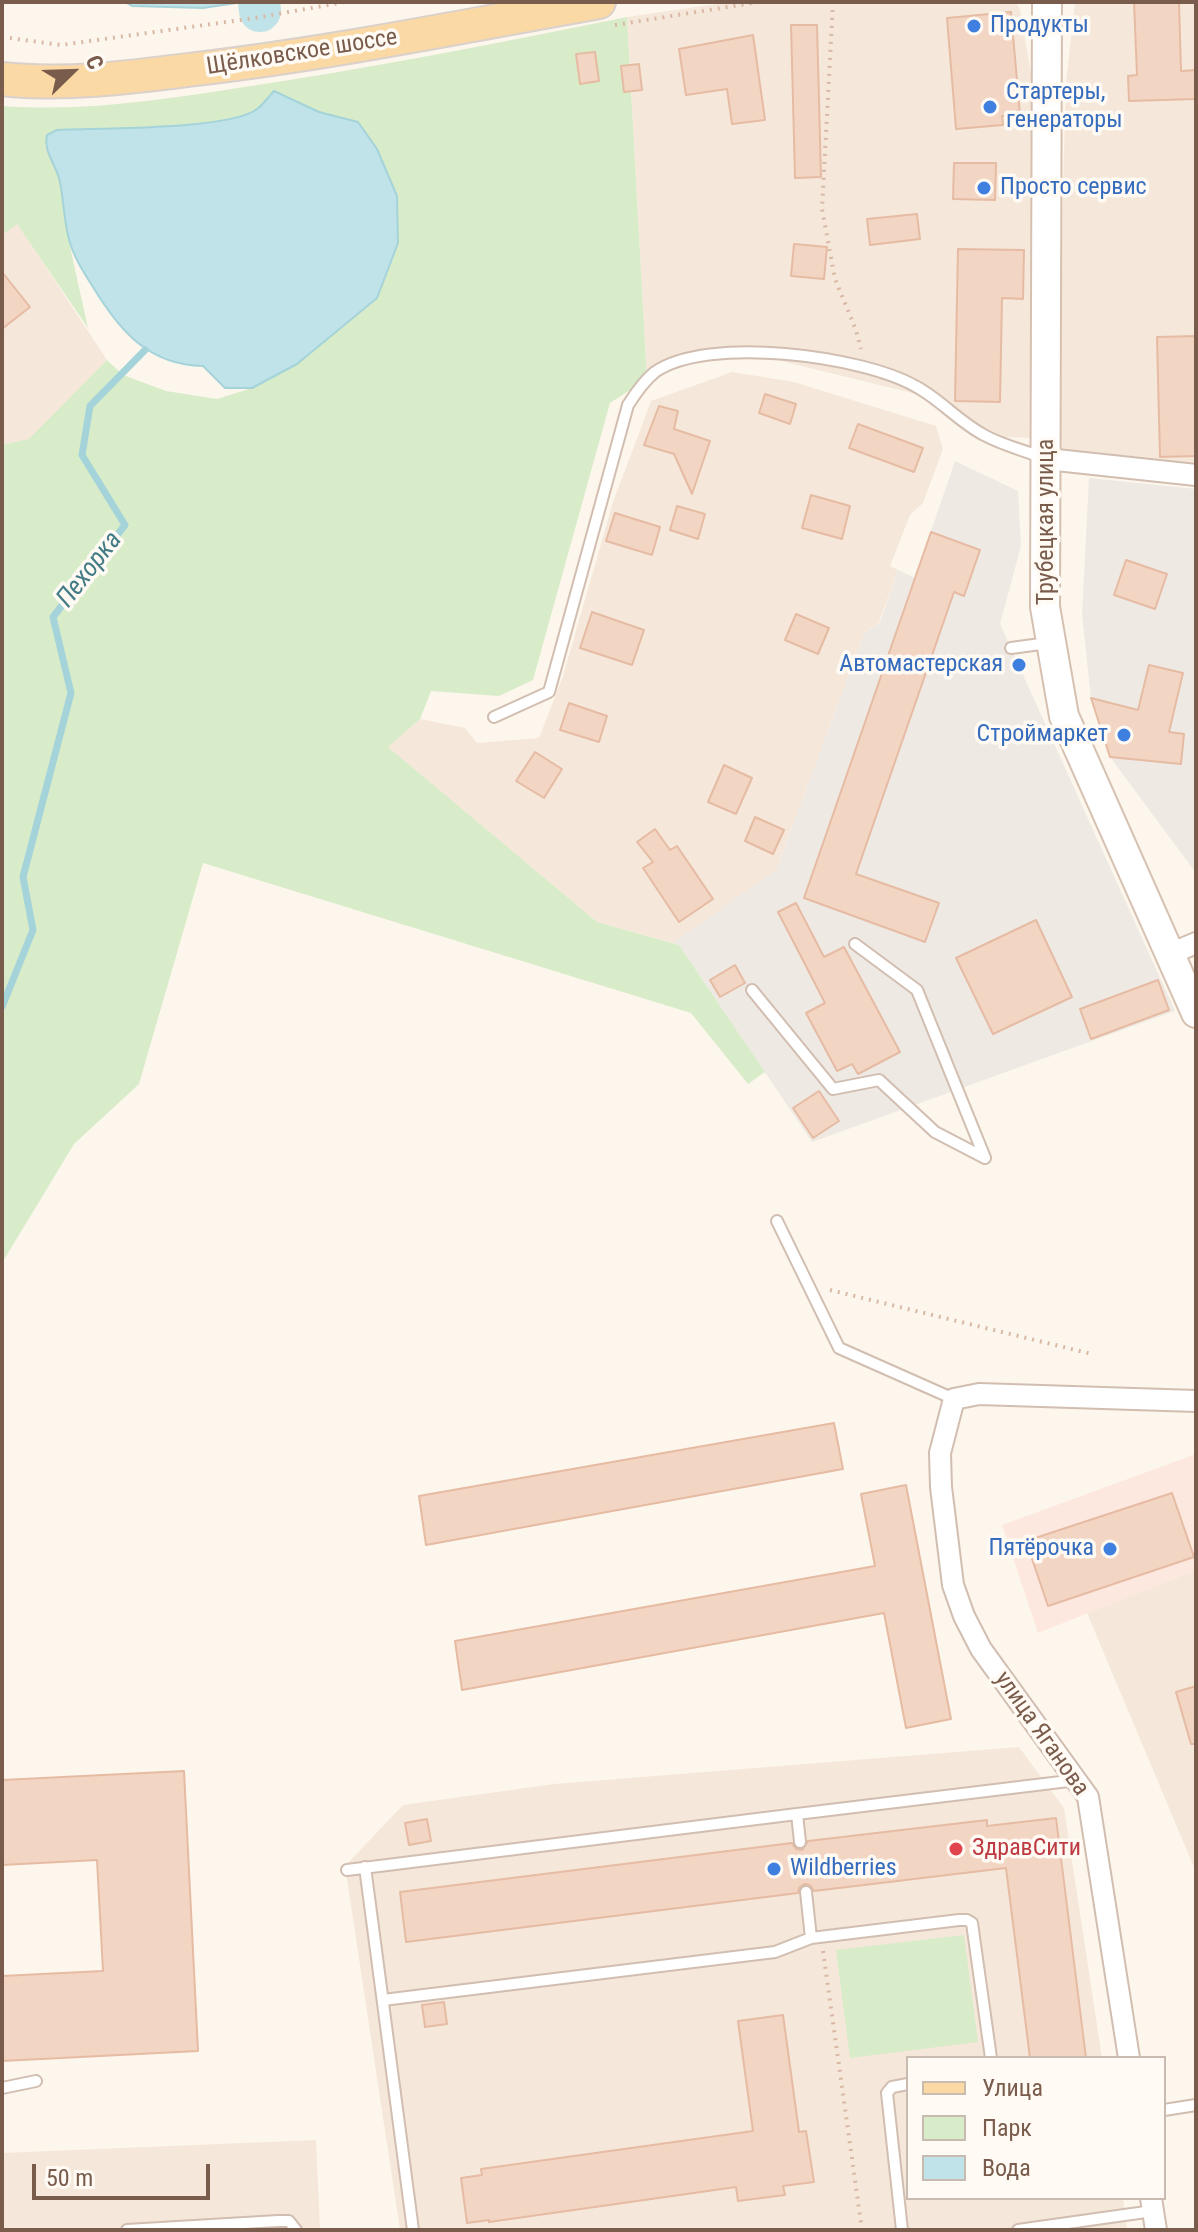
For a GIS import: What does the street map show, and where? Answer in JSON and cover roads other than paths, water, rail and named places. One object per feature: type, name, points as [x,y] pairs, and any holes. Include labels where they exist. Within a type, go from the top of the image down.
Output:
[{"type":"main road","name":"Щёлковское шоссе","points":[[6,80],[131,77],[218,67],[331,51],[599,2]]},
{"type":"main road","name":"Трубецкая улица","points":[[1047,2],[1045,607],[1064,716],[1196,1013]]},
{"type":"street","points":[[1047,459],[1196,475]]},
{"type":"street","points":[[1170,954],[1196,943]]},
{"type":"street","points":[[954,1399],[979,1394],[1196,1401]]},
{"type":"street","name":"улица Яганова","points":[[954,1399],[940,1453],[953,1585],[981,1649],[1088,1797],[1129,2056]]},
{"type":"lane","points":[[494,717],[549,692],[628,405],[655,372],[679,362],[716,353],[761,352],[865,365],[915,386],[984,435],[1047,459]]},
{"type":"lane","points":[[1011,648],[1051,642]]},
{"type":"lane","points":[[752,990],[833,1089],[879,1080],[935,1132],[985,1158],[917,990],[855,944]]},
{"type":"lane","points":[[777,1221],[839,1348],[954,1399]]},
{"type":"lane","points":[[347,1870],[1077,1780]]},
{"type":"lane","points":[[797,1814],[800,1842]]},
{"type":"lane","points":[[365,1867],[413,2230]]},
{"type":"lane","points":[[806,1892],[816,1938]]},
{"type":"lane","points":[[383,2000],[775,1952],[816,1938],[967,1920],[972,1923],[991,2056]]},
{"type":"lane","points":[[2,2088],[36,2081]]},
{"type":"lane","points":[[902,2230],[887,2093],[892,2087],[906,2084]]},
{"type":"lane","points":[[1166,2110],[1196,2105]]},
{"type":"lane","points":[[1018,2230],[1153,2213]]},
{"type":"lane","points":[[127,2230],[289,2221],[296,2230]]},
{"type":"water","points":[[125,2],[243,2],[203,8],[132,6]]},
{"type":"water","points":[[274,91],[319,112],[358,122],[377,149],[397,196],[398,243],[377,298],[297,364],[252,388],[225,388],[203,366],[184,364],[151,352],[113,317],[74,255],[66,228],[60,182],[46,141],[47,135],[57,130],[162,127],[243,116],[257,109]]},
{"type":"waterway","name":"Пехорка","points":[[259,2],[260,11]]},
{"type":"waterway","name":"Пехорка","points":[[2,1007],[33,930],[23,877],[71,693],[53,617],[125,525],[82,455],[90,406],[145,350]]},
{"type":"place","name":"Продукты","points":[[974,26]]},
{"type":"place","name":"Стартеры, генераторы","points":[[990,107]]},
{"type":"place","name":"Просто сервис","points":[[984,188]]},
{"type":"place","name":"Автомастерская","points":[[1019,665]]},
{"type":"place","name":"Строймаркет","points":[[1124,735]]},
{"type":"place","name":"Пятёрочка","points":[[1110,1549]]},
{"type":"place","name":"ЗдравСити","points":[[956,1849]]},
{"type":"place","name":"Wildberries","points":[[774,1869]]}]
